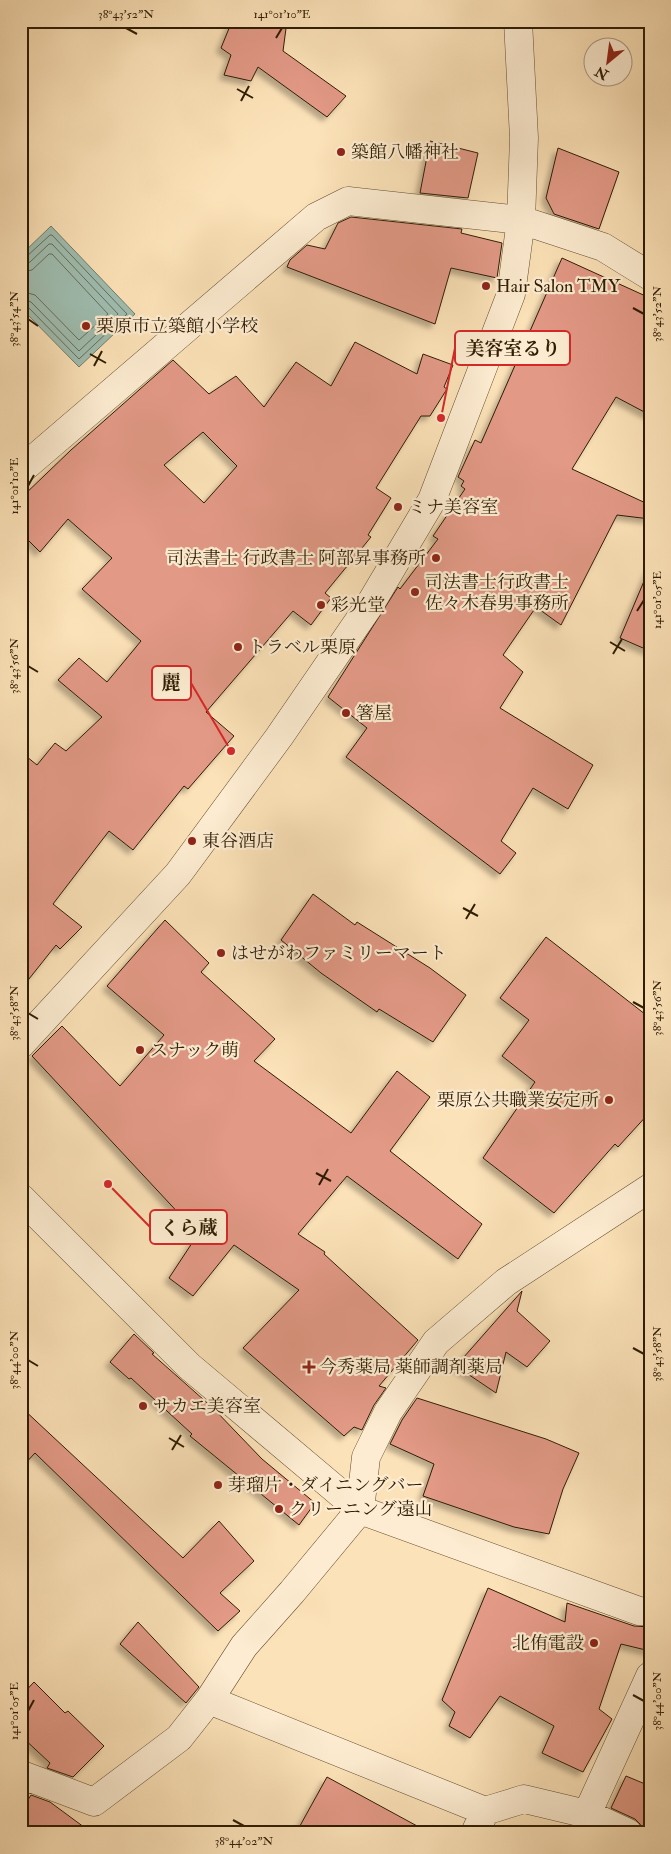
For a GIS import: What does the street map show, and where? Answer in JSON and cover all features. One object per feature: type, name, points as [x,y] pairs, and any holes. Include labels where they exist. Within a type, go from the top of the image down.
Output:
[{"type":"street","points":[[21,1044],[178,874],[279,738],[374,598],[432,500],[511,294],[520,220],[524,138],[518,21]]},
{"type":"street","points":[[21,470],[316,217],[348,201],[520,220],[602,247],[650,276]]},
{"type":"street","points":[[21,1782],[25,1776],[94,1802],[178,1738],[209,1700],[244,1646],[360,1510],[366,1457],[388,1412],[436,1342],[506,1282],[650,1188]]},
{"type":"street","points":[[21,1198],[190,1366],[360,1510],[639,1611],[650,1612]]},
{"type":"street","points":[[587,1814],[650,1676]]},
{"type":"street","points":[[209,1700],[480,1822],[524,1799],[587,1814],[628,1833]]},
{"type":"water","points":[[51,226],[135,314],[79,367],[21,308],[21,255]]},
{"type":"building","points":[[232,21],[287,21],[283,51],[346,96],[327,117],[258,67],[251,81],[224,75],[231,55],[221,48]]},
{"type":"building","points":[[430,141],[478,153],[468,198],[420,193]]},
{"type":"building","points":[[558,148],[619,172],[599,229],[554,214],[546,198]]},
{"type":"building","points":[[351,217],[462,229],[461,233],[502,243],[497,278],[451,268],[435,324],[287,267],[290,260],[307,245],[325,249],[338,223]]},
{"type":"building","points":[[562,258],[650,298],[650,415],[616,397],[572,469],[650,505],[650,519],[617,515],[561,625],[536,607],[503,655],[523,672],[500,708],[593,765],[568,809],[533,788],[501,841],[516,853],[500,874],[346,757],[367,728],[328,697],[398,587],[400,589],[438,539],[433,536],[465,489],[461,486],[464,481],[458,477],[475,440],[481,443]]},
{"type":"building","points":[[355,342],[417,374],[423,354],[453,365],[444,387],[447,389],[430,416],[421,416],[376,488],[391,498],[368,535],[371,537],[325,593],[331,598],[311,625],[293,611],[206,712],[234,736],[188,789],[184,786],[133,850],[109,831],[53,904],[82,927],[60,949],[56,945],[21,989],[21,752],[37,765],[55,743],[66,751],[102,717],[58,680],[79,658],[107,682],[141,641],[82,589],[112,558],[68,519],[40,552],[21,533],[21,498],[71,450],[173,360],[209,394],[236,376],[264,407],[296,362],[331,386]],"holes":[[[203,432],[237,466],[204,503],[164,465]]]},
{"type":"building","points":[[650,567],[650,651],[620,638]]},
{"type":"building","points":[[313,894],[355,925],[357,922],[430,968],[466,995],[433,1042],[379,1009],[377,1012],[321,973],[281,940]]},
{"type":"building","points":[[165,920],[209,963],[201,972],[275,1039],[254,1061],[351,1133],[397,1071],[430,1097],[390,1151],[482,1224],[458,1259],[347,1176],[298,1234],[325,1252],[324,1254],[418,1340],[379,1386],[386,1388],[374,1405],[362,1430],[354,1427],[344,1436],[243,1348],[299,1290],[234,1245],[193,1296],[169,1278],[198,1234],[32,1056],[62,1026],[120,1086],[164,1035],[107,986]]},
{"type":"building","points":[[546,937],[650,1018],[650,1112],[618,1147],[615,1144],[554,1213],[483,1158],[535,1082],[502,1056],[529,1020],[500,998]]},
{"type":"building","points":[[522,1291],[517,1311],[550,1341],[527,1367],[506,1352],[496,1393],[456,1366]]},
{"type":"building","points":[[134,1334],[154,1353],[152,1354],[213,1408],[262,1459],[315,1503],[299,1525],[190,1436],[192,1434],[131,1378],[129,1379],[110,1362]]},
{"type":"building","points":[[417,1398],[546,1439],[579,1453],[563,1489],[549,1534],[514,1527],[423,1496],[434,1464],[390,1444],[402,1420]]},
{"type":"building","points":[[21,1407],[183,1558],[219,1521],[254,1561],[220,1593],[240,1611],[218,1631],[35,1453],[21,1468]]},
{"type":"building","points":[[488,1588],[565,1622],[567,1603],[634,1626],[650,1627],[650,1651],[621,1644],[599,1709],[612,1719],[583,1772],[542,1753],[554,1726],[500,1696],[470,1738],[449,1726],[455,1712],[442,1700]]},
{"type":"building","points":[[138,1622],[199,1687],[186,1703],[120,1644]]},
{"type":"building","points":[[34,1682],[65,1713],[68,1711],[104,1746],[73,1777],[47,1768],[50,1763],[21,1736],[21,1696]]},
{"type":"building","points":[[626,1776],[650,1786],[650,1831],[642,1828],[635,1819],[611,1808]]},
{"type":"building","points":[[327,1777],[430,1833],[296,1833]]},
{"type":"building","points":[[31,1795],[50,1802],[92,1833],[35,1833],[25,1827],[21,1831],[21,1811]]},
{"type":"place","name":"築館八幡神社","points":[[341,152]]},
{"type":"place","name":"Hair Salon TMY","points":[[486,286]]},
{"type":"place","name":"栗原市立築館小学校","points":[[86,326]]},
{"type":"place","name":"美容室るり","points":[[441,418]]},
{"type":"place","name":"ミナ美容室","points":[[398,507]]},
{"type":"place","name":"司法書士 行政書士 阿部昇事務所","points":[[436,558]]},
{"type":"place","name":"司法書士行政書士 佐々木春男事務所","points":[[415,592]]},
{"type":"place","name":"彩光堂","points":[[321,605]]},
{"type":"place","name":"トラベル栗原","points":[[238,647]]},
{"type":"place","name":"箸屋","points":[[346,713]]},
{"type":"place","name":"麗","points":[[231,751]]},
{"type":"place","name":"東谷酒店","points":[[192,841]]},
{"type":"place","name":"はせがわファミリーマート","points":[[221,953]]},
{"type":"place","name":"スナック萌","points":[[140,1050]]},
{"type":"place","name":"栗原公共職業安定所","points":[[609,1100]]},
{"type":"place","name":"くら蔵","points":[[108,1184]]},
{"type":"place","name":"今秀薬局 薬師調剤薬局","points":[[309,1367]]},
{"type":"place","name":"サカエ美容室","points":[[143,1406]]},
{"type":"place","name":"芽瑠片・ダイニングバー","points":[[218,1485]]},
{"type":"place","name":"クリーニング遠山","points":[[279,1509]]},
{"type":"place","name":"北侑電設","points":[[594,1643]]}]
